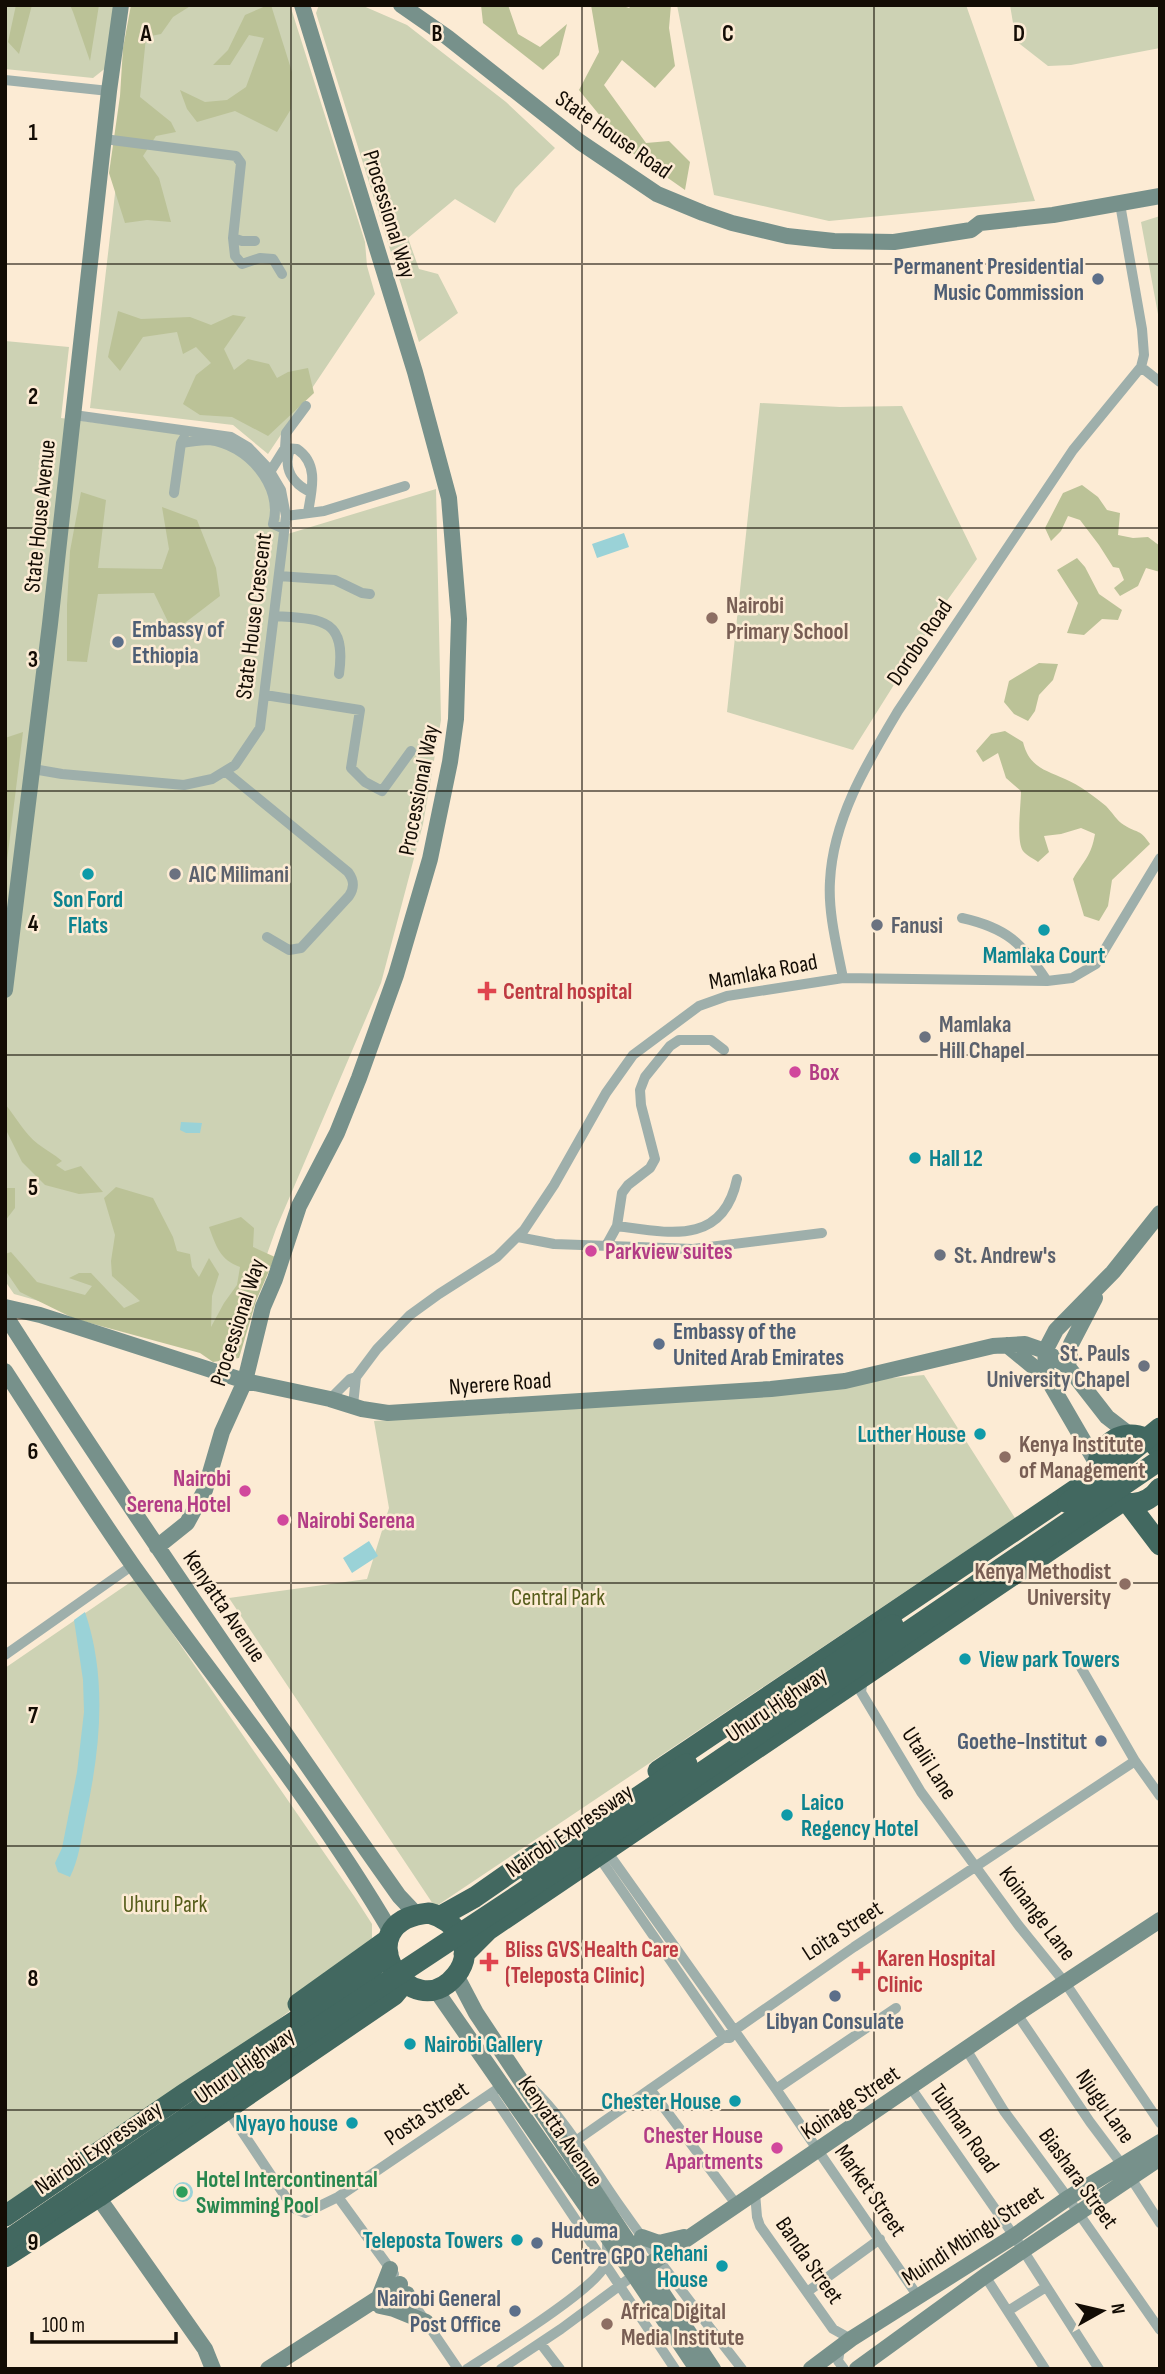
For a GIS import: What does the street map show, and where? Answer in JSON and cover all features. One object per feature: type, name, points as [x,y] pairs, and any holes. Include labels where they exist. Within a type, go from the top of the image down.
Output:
[{"type":"highway","points":[[1068,1503],[1147,1432],[1150,1440],[1160,1447]]},
{"type":"highway","name":"Uhuru Highway","points":[[440,1916],[475,1897],[1097,1469],[1100,1455],[1112,1440],[1147,1432]]},
{"type":"highway","name":"Nairobi Expressway","points":[[5,2226],[951,1586],[1068,1503],[1160,1447]]},
{"type":"highway","name":"Nairobi Expressway","points":[[5,2242],[300,2039],[626,1824],[1160,1460]]},
{"type":"highway","points":[[1097,1469],[1105,1491],[1125,1503],[1160,1545]]},
{"type":"highway","name":"Uhuru Highway","points":[[464,1954],[488,1930],[864,1676],[1125,1503],[1141,1502],[1159,1491]]},
{"type":"highway","points":[[5,2206],[388,1942],[408,1917],[429,1913],[452,1923],[460,1934],[464,1954],[456,1975],[447,1983],[435,1989],[414,1988],[396,1975],[388,1942]]},
{"type":"highway","name":"Uhuru Highway","points":[[5,2216],[364,1976],[388,1942]]},
{"type":"highway","name":"Uhuru Highway","points":[[5,2257],[394,1995],[404,1983]]},
{"type":"street","name":"State House Avenue","points":[[5,990],[121,5]]},
{"type":"street","name":"Processional Way","points":[[157,1547],[181,1530],[205,1490],[222,1432],[245,1381],[263,1307],[299,1206],[337,1133],[355,1089],[396,975],[430,859],[456,719],[460,619],[447,487],[415,372],[302,5]]},
{"type":"street","name":"State House Road","points":[[401,5],[447,37],[580,142],[657,194],[732,223],[787,236],[834,241],[894,242],[971,230],[980,223],[1053,215],[1160,196]]},
{"type":"street","points":[[5,80],[109,91]]},
{"type":"street","points":[[104,139],[236,156],[241,163],[233,238],[235,256],[242,264],[260,258],[273,258],[282,274]]},
{"type":"street","points":[[1120,204],[1142,329],[1144,355],[1141,367],[1160,382]]},
{"type":"street","points":[[233,238],[255,241]]},
{"type":"street","name":"Dorobo Road","points":[[843,978],[830,900],[831,864],[846,810],[873,752],[1073,450],[1141,367]]},
{"type":"street","points":[[306,406],[286,433],[287,457],[292,479],[300,488],[310,492]]},
{"type":"street","name":"State House Crescent","points":[[74,415],[231,437],[248,447],[270,472],[281,490],[286,516],[260,728],[235,765],[226,772]]},
{"type":"street","points":[[173,493],[181,443],[190,430]]},
{"type":"street","points":[[181,443],[209,440],[242,453],[265,475],[277,509],[273,524],[284,529]]},
{"type":"street","points":[[270,472],[287,448]]},
{"type":"street","points":[[287,448],[302,452],[311,463],[313,479],[308,512]]},
{"type":"street","points":[[286,516],[324,511],[405,486]]},
{"type":"street","points":[[279,576],[335,580],[370,594]]},
{"type":"street","points":[[274,616],[313,619],[330,626],[341,641],[339,674]]},
{"type":"street","points":[[265,695],[360,710],[351,768],[365,782],[382,790],[411,751]]},
{"type":"street","points":[[33,769],[62,775],[184,785],[212,779],[226,772],[348,872],[353,880],[349,896],[301,948],[289,950],[267,937]]},
{"type":"street","name":"Mamlaka Road","points":[[331,1399],[350,1379],[356,1377],[377,1349],[410,1315],[497,1257],[518,1237],[554,1185],[606,1093],[633,1055],[691,1011],[710,1001],[754,991],[843,978],[1047,981],[1072,978],[1096,964],[1160,858]]},
{"type":"street","points":[[962,918],[983,923],[1015,940],[1028,951],[1047,981]]},
{"type":"street","points":[[606,1246],[617,1226],[622,1192],[650,1168],[656,1158],[641,1105],[640,1090],[645,1077],[670,1046],[679,1040],[711,1040],[724,1050]]},
{"type":"street","points":[[617,1226],[670,1233],[702,1226],[719,1217],[727,1209],[734,1195],[737,1179]]},
{"type":"street","points":[[1047,1378],[1045,1351],[1056,1330],[1107,1277],[1160,1213]]},
{"type":"street","points":[[518,1237],[554,1244],[693,1249],[822,1233]]},
{"type":"street","points":[[1068,1367],[1071,1344],[1107,1277]]},
{"type":"street","name":"Nyerere Road","points":[[5,1307],[40,1315],[245,1381],[388,1413],[771,1389],[845,1381],[993,1346],[1026,1345],[1045,1351],[1068,1367],[1107,1417],[1147,1432]]},
{"type":"street","name":"Kenyatta Avenue","points":[[5,1315],[77,1427],[242,1671],[399,1896],[416,1914]]},
{"type":"street","points":[[1026,1345],[1056,1330]]},
{"type":"street","points":[[1007,1345],[1047,1378],[1097,1469]]},
{"type":"street","name":"Kenyatta Avenue","points":[[5,1371],[133,1565],[299,1792],[373,1902],[388,1942]]},
{"type":"street","points":[[353,1405],[356,1377]]},
{"type":"street","points":[[5,1656],[133,1565]]},
{"type":"street","points":[[1079,1664],[1135,1761],[1160,1796]]},
{"type":"street","points":[[222,1686],[242,1671]]},
{"type":"street","name":"Utalii Lane","points":[[864,1676],[861,1692],[921,1792],[977,1867]]},
{"type":"street","name":"Loita Street","points":[[577,2140],[732,2035],[843,1954],[1135,1761]]},
{"type":"street","name":"Market Street","points":[[603,1853],[611,1857],[732,2035],[776,2090],[919,2298]]},
{"type":"street","name":"Koinange Lane","points":[[977,1867],[1019,1926],[1066,1984],[1160,2123]]},
{"type":"street","name":"Koinage Street","points":[[501,2369],[541,2344],[736,2204],[1160,1920]]},
{"type":"street","name":"Kenyatta Avenue","points":[[456,1975],[477,2013],[713,2369]]},
{"type":"street","name":"Kenyatta Avenue","points":[[435,1989],[606,2264],[675,2369]]},
{"type":"street","points":[[776,2090],[897,2008]]},
{"type":"street","name":"Njugu Lane","points":[[1017,2014],[1160,2223]]},
{"type":"street","name":"Biashara Street","points":[[966,2049],[1004,2111],[1160,2330]]},
{"type":"street","name":"Kenyatta Avenue","points":[[518,2074],[545,2101],[577,2140],[642,2237],[646,2267],[697,2369]]},
{"type":"street","name":"Tubman Road","points":[[911,2088],[1018,2243],[1099,2369]]},
{"type":"street","points":[[650,2089],[736,2204]]},
{"type":"street","name":"Kenyatta Avenue","points":[[497,2090],[607,2238],[646,2267],[742,2369]]},
{"type":"street","name":"Posta Street","points":[[227,2109],[293,2208],[305,2213],[338,2197],[497,2090]]},
{"type":"street","name":"Muindi Mbingu Street","points":[[811,2369],[845,2344],[919,2298],[1018,2243],[1126,2172],[1160,2142]]},
{"type":"street","name":"Muindi Mbingu Street","points":[[1126,2172],[1160,2158]]},
{"type":"street","name":"Banda Street","points":[[755,2193],[760,2226],[845,2344]]},
{"type":"street","points":[[97,2197],[205,2349],[213,2369]]},
{"type":"street","points":[[338,2197],[458,2369]]},
{"type":"street","points":[[642,2237],[659,2243],[695,2233]]},
{"type":"street","points":[[467,2369],[594,2281],[606,2264],[607,2238]]},
{"type":"street","points":[[807,2292],[880,2239]]},
{"type":"street","name":"Muindi Mbingu Street","points":[[859,2367],[985,2276],[1018,2243]]},
{"type":"street","points":[[286,2369],[379,2302],[390,2269]]},
{"type":"street","points":[[985,2276],[1045,2369]]},
{"type":"street","points":[[1008,2311],[1046,2287]]},
{"type":"street","points":[[268,2369],[403,2289]]},
{"type":"street","points":[[379,2302],[426,2322]]},
{"type":"street","points":[[557,2307],[567,2324]]},
{"type":"street","points":[[511,2340],[520,2356]]},
{"type":"street","points":[[844,2369],[838,2361],[845,2344],[863,2340],[869,2344],[870,2351],[859,2367]]},
{"type":"street","points":[[541,2344],[560,2369]]},
{"type":"street","points":[[205,2349],[210,2351],[224,2369]]},
{"type":"green space","points":[[5,5],[115,5],[107,67],[93,78],[5,69]]},
{"type":"green space","points":[[16,5],[32,5],[19,54],[8,42]]},
{"type":"green space","points":[[70,5],[99,5],[90,61],[73,12]]},
{"type":"green space","points":[[131,5],[192,5],[173,17],[161,34],[146,37],[140,97],[171,122],[176,132],[156,136],[143,156],[159,178],[171,222],[147,220],[125,223],[109,173],[120,96],[123,48]]},
{"type":"green space","points":[[137,5],[290,5],[365,242],[367,266],[375,294],[268,454],[233,425],[90,408]]},
{"type":"green space","points":[[271,5],[292,72],[291,109],[277,132],[235,111],[197,122],[187,109],[180,90],[205,102],[227,100],[246,87],[264,38],[249,35],[230,65],[213,65],[228,50],[245,15]]},
{"type":"green space","points":[[319,5],[361,5],[407,25],[506,102],[555,148],[515,189],[495,223],[455,199],[408,238],[419,269],[438,274],[458,313],[419,342],[316,13]]},
{"type":"green space","points":[[481,5],[508,5],[518,34],[540,47],[567,24],[559,55],[543,70],[483,23]]},
{"type":"green space","points":[[591,5],[620,5],[629,8],[632,5],[671,5],[669,28],[675,66],[655,88],[622,60],[604,85],[646,143],[669,141],[690,162],[685,190],[628,150],[579,90],[599,52]]},
{"type":"green space","points":[[677,5],[966,5],[1035,201],[829,221],[714,195]]},
{"type":"green space","points":[[1010,5],[1160,5],[1160,48],[1071,65],[1048,66],[1016,41]]},
{"type":"green space","points":[[1160,216],[1160,325],[1141,222]]},
{"type":"green space","points":[[118,311],[141,319],[190,317],[211,325],[233,315],[246,317],[224,349],[234,370],[248,359],[269,364],[277,378],[288,372],[308,368],[314,393],[268,436],[232,417],[200,415],[183,404],[196,375],[211,363],[196,347],[183,354],[177,332],[143,337],[120,371],[108,357]]},
{"type":"green space","points":[[5,341],[69,347],[61,418],[218,439],[248,453],[279,495],[281,536],[436,489],[441,720],[423,824],[381,983],[276,1229],[231,1355],[14,1294],[5,1281]]},
{"type":"green space","points":[[760,403],[840,407],[902,406],[977,559],[946,602],[853,750],[727,712]]},
{"type":"green space","points":[[1082,485],[1098,497],[1107,510],[1120,513],[1118,535],[1148,537],[1160,546],[1160,572],[1146,568],[1138,586],[1120,596],[1114,588],[1124,580],[1119,568],[1113,567],[1080,520],[1068,516],[1061,531],[1051,541],[1045,528],[1063,493]]},
{"type":"green space","points":[[81,492],[106,500],[98,568],[162,569],[169,549],[162,507],[197,520],[216,568],[220,596],[173,632],[154,593],[98,594],[87,662],[67,661],[70,551]]},
{"type":"green space","points":[[1077,558],[1085,567],[1099,594],[1122,610],[1118,620],[1102,619],[1084,635],[1067,633],[1078,603],[1057,570]]},
{"type":"green space","points":[[1039,663],[1058,664],[1053,680],[1039,695],[1035,711],[1028,721],[1014,714],[1004,702],[1009,681]]},
{"type":"green space","points":[[1005,731],[1023,742],[1029,757],[1039,767],[1086,791],[1106,806],[1121,823],[1141,833],[1150,844],[1112,880],[1108,906],[1099,921],[1084,916],[1073,879],[1089,853],[1095,834],[1081,828],[1044,836],[1049,852],[1038,862],[1023,851],[1019,831],[1021,791],[1006,778],[998,753],[983,762],[976,751],[991,734]]},
{"type":"green space","points":[[23,732],[5,877],[5,738]]},
{"type":"green space","points":[[5,1104],[33,1140],[62,1161],[56,1165],[65,1171],[81,1166],[103,1192],[79,1194],[45,1185],[22,1162],[5,1128]]},
{"type":"green space","points":[[116,1187],[153,1198],[173,1237],[177,1251],[190,1254],[192,1267],[199,1277],[209,1258],[219,1274],[212,1296],[211,1327],[237,1285],[240,1267],[223,1256],[209,1227],[241,1217],[254,1228],[253,1247],[275,1257],[256,1301],[239,1358],[213,1362],[200,1353],[75,1319],[20,1292],[5,1270],[5,1254],[11,1252],[37,1282],[85,1295],[92,1286],[69,1278],[79,1273],[91,1273],[124,1308],[140,1301],[112,1276],[115,1235],[104,1198]]},
{"type":"green space","points":[[5,1188],[15,1188],[15,1208],[5,1221]]},
{"type":"green space","name":"Central Park","points":[[924,1375],[1015,1518],[435,1907],[229,1598],[367,1579],[389,1508],[374,1421],[510,1413]]},
{"type":"green space","name":"Uhuru Park","points":[[135,1579],[372,1924],[372,1950],[225,2059],[5,2206],[5,1668]]},
{"type":"water","points":[[624,533],[629,547],[597,558],[592,544]]},
{"type":"water","points":[[181,1122],[202,1123],[200,1133],[180,1130]]},
{"type":"water","points":[[369,1541],[378,1556],[352,1573],[343,1558]]},
{"type":"water","points":[[85,1612],[97,1663],[98,1742],[79,1849],[70,1877],[58,1872],[55,1863],[62,1848],[77,1772],[84,1712],[83,1680],[74,1620]]},
{"type":"water","name":"Hotel Intercontinental Swimming Pool","points":[[183,2182],[190,2185],[193,2192],[190,2199],[183,2202],[176,2199],[173,2192],[176,2185]]},
{"type":"place","name":"Permanent Presidential Music Commission","points":[[1098,279]]},
{"type":"place","name":"Nairobi Primary School","points":[[712,618]]},
{"type":"place","name":"Embassy of Ethiopia","points":[[118,642]]},
{"type":"place","name":"Son Ford Flats","points":[[88,874]]},
{"type":"place","name":"AIC Milimani","points":[[175,874]]},
{"type":"place","name":"Fanusi","points":[[877,925]]},
{"type":"place","name":"Mamlaka Court","points":[[1044,930]]},
{"type":"place","name":"Central hospital","points":[[487,991]]},
{"type":"place","name":"Mamlaka Hill Chapel","points":[[925,1037]]},
{"type":"place","name":"Box","points":[[795,1072]]},
{"type":"place","name":"Hall 12","points":[[915,1158]]},
{"type":"place","name":"Parkview suites","points":[[591,1251]]},
{"type":"place","name":"St. Andrew's","points":[[940,1255]]},
{"type":"place","name":"Embassy of the United Arab Emirates","points":[[659,1344]]},
{"type":"place","name":"St. Pauls University Chapel","points":[[1144,1366]]},
{"type":"place","name":"Luther House","points":[[980,1434]]},
{"type":"place","name":"Kenya Institute of Management","points":[[1005,1457]]},
{"type":"place","name":"Nairobi Serena Hotel","points":[[245,1491]]},
{"type":"place","name":"Nairobi Serena","points":[[283,1520]]},
{"type":"place","name":"Kenya Methodist University","points":[[1125,1584]]},
{"type":"place","name":"View park Towers","points":[[965,1659]]},
{"type":"place","name":"Goethe-Institut","points":[[1101,1741]]},
{"type":"place","name":"Laico Regency Hotel","points":[[787,1815]]},
{"type":"place","name":"Bliss GVS Health Care (Teleposta Clinic)","points":[[489,1962]]},
{"type":"place","name":"Karen Hospital Clinic","points":[[861,1971]]},
{"type":"place","name":"Libyan Consulate","points":[[835,1996]]},
{"type":"place","name":"Nairobi Gallery","points":[[410,2044]]},
{"type":"place","name":"Chester House","points":[[735,2101]]},
{"type":"place","name":"Nyayo house","points":[[352,2123]]},
{"type":"place","name":"Chester House Apartments","points":[[777,2148]]},
{"type":"place","name":"Hotel Intercontinental Swimming Pool","points":[[182,2192]]},
{"type":"place","name":"Teleposta Towers","points":[[517,2240]]},
{"type":"place","name":"Huduma Centre GPO","points":[[537,2243]]},
{"type":"place","name":"Rehani House","points":[[722,2266]]},
{"type":"place","name":"Nairobi General Post Office","points":[[515,2311]]},
{"type":"place","name":"Africa Digital Media Institute","points":[[607,2324]]}]
